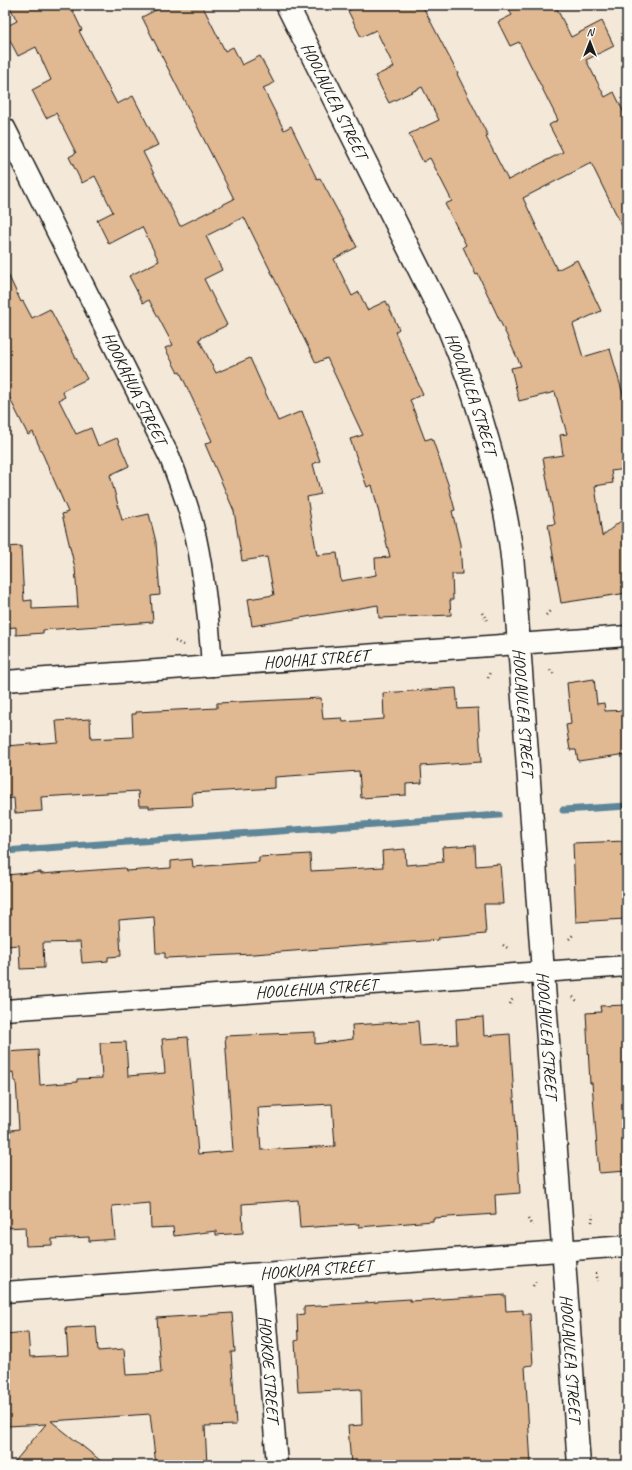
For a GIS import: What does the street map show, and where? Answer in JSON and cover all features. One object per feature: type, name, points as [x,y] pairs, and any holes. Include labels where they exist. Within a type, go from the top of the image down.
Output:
[{"type":"street","name":"HOOLAULEA STREET","points":[[287,5],[438,306],[468,374],[483,421],[505,510],[510,543],[519,644],[579,1465]]},
{"type":"street","name":"HOOKAHUA STREET","points":[[5,128],[170,458],[187,505],[201,562],[208,608],[212,666]]},
{"type":"street","name":"HOOHAI STREET","points":[[5,681],[627,636]]},
{"type":"street","name":"HOOLEHUA STREET","points":[[5,1010],[627,966]]},
{"type":"street","name":"HOOKUPA STREET","points":[[5,1292],[627,1246]]},
{"type":"street","name":"HOOKOE STREET","points":[[262,1273],[276,1465]]},
{"type":"path","points":[[546,615],[551,610]]},
{"type":"path","points":[[482,613],[487,620]]},
{"type":"path","points":[[175,641],[184,645]]},
{"type":"path","points":[[550,670],[554,674]]},
{"type":"path","points":[[488,678],[490,672]]},
{"type":"path","points":[[569,939],[573,935]]},
{"type":"path","points":[[503,945],[509,949]]},
{"type":"path","points":[[510,1004],[513,998]]},
{"type":"path","points":[[573,998],[578,1002]]},
{"type":"path","points":[[592,1222],[593,1214]]},
{"type":"path","points":[[528,1219],[532,1226]]},
{"type":"path","points":[[596,1273],[598,1281]]},
{"type":"path","points":[[533,1286],[536,1280]]},
{"type":"building","points":[[9,5],[70,5],[82,30],[79,31],[117,104],[133,96],[158,145],[143,152],[180,226],[234,199],[142,17],[166,5],[202,5],[225,51],[233,47],[242,65],[260,56],[274,83],[263,88],[284,130],[291,126],[317,179],[320,178],[357,247],[334,259],[352,296],[359,292],[367,310],[386,301],[399,329],[395,332],[423,394],[410,400],[425,440],[432,438],[448,484],[455,510],[452,511],[460,544],[462,574],[452,574],[453,600],[450,600],[451,615],[379,618],[378,605],[252,626],[248,599],[274,595],[267,557],[242,561],[234,511],[205,444],[212,441],[180,372],[178,373],[165,348],[173,345],[149,300],[143,303],[129,276],[159,261],[142,227],[109,244],[97,220],[113,212],[95,176],[82,183],[69,157],[76,153],[56,113],[46,118],[32,90],[51,80],[36,47],[18,56],[5,31],[5,27],[17,21]],"holes":[[[244,217],[316,363],[327,358],[363,435],[350,439],[367,487],[372,485],[390,557],[375,558],[376,575],[341,581],[337,553],[317,555],[307,497],[321,494],[313,464],[320,461],[302,411],[278,421],[250,358],[216,373],[199,339],[227,325],[204,279],[222,270],[206,236]]]},
{"type":"building","points":[[359,5],[422,5],[458,74],[488,136],[486,137],[508,180],[563,152],[549,125],[558,120],[519,42],[510,46],[498,22],[512,15],[506,5],[555,5],[571,37],[602,21],[614,46],[586,60],[605,97],[614,92],[627,119],[627,236],[591,163],[523,198],[557,270],[577,260],[601,311],[573,324],[583,357],[610,349],[627,408],[627,469],[611,471],[613,483],[595,486],[602,536],[627,516],[627,593],[561,603],[548,525],[555,524],[543,458],[563,455],[560,435],[567,434],[555,392],[519,401],[511,368],[521,366],[478,274],[476,275],[463,247],[466,245],[445,204],[452,201],[430,158],[423,162],[409,134],[439,120],[422,87],[389,103],[375,76],[394,67],[376,30],[361,37],[348,11]]},
{"type":"building","points":[[5,268],[21,302],[23,301],[32,318],[50,309],[87,379],[62,391],[65,397],[59,400],[76,434],[91,428],[98,446],[117,438],[129,466],[110,475],[122,520],[149,514],[156,542],[160,595],[151,596],[153,622],[43,630],[43,633],[16,635],[16,627],[5,628],[5,547],[21,546],[24,601],[32,600],[32,609],[78,607],[75,568],[62,514],[68,512],[33,432],[28,435],[5,389]]},
{"type":"building","points":[[594,679],[597,704],[604,703],[605,711],[627,710],[627,754],[578,761],[576,750],[570,750],[566,725],[571,724],[567,683]]},
{"type":"building","points":[[456,688],[458,709],[478,708],[481,762],[421,766],[422,783],[406,784],[406,795],[361,798],[359,771],[275,777],[275,788],[192,793],[193,806],[149,808],[149,806],[139,806],[138,791],[41,797],[42,811],[15,813],[14,798],[5,799],[5,746],[58,742],[56,721],[90,719],[91,739],[133,737],[132,714],[136,714],[136,712],[217,708],[217,703],[321,698],[323,719],[342,718],[343,722],[384,719],[383,693]]},
{"type":"building","points":[[627,841],[627,913],[624,913],[625,919],[576,922],[573,843]]},
{"type":"building","points":[[475,845],[476,866],[500,864],[503,904],[484,904],[486,934],[438,938],[438,940],[254,954],[165,958],[165,953],[156,953],[154,917],[119,920],[121,956],[108,957],[108,961],[82,963],[80,942],[43,943],[44,968],[20,969],[19,945],[5,946],[5,875],[125,868],[126,871],[171,868],[171,861],[192,859],[193,867],[259,862],[259,857],[310,854],[311,871],[383,867],[382,851],[405,849],[406,865],[443,862],[442,847]]},
{"type":"building","points":[[627,1005],[627,1171],[599,1173],[592,1083],[590,1083],[586,1013],[601,1012],[600,1006]]},
{"type":"building","points":[[483,1017],[484,1036],[510,1034],[520,1193],[495,1195],[496,1214],[433,1218],[433,1221],[359,1227],[359,1224],[300,1228],[298,1200],[242,1204],[243,1233],[216,1235],[216,1231],[174,1236],[173,1227],[151,1228],[150,1203],[112,1206],[115,1239],[89,1241],[89,1237],[52,1239],[52,1245],[26,1246],[25,1227],[5,1228],[5,1131],[19,1129],[16,1081],[14,1081],[13,1072],[5,1073],[5,1052],[38,1050],[40,1085],[77,1082],[77,1079],[102,1078],[100,1043],[126,1042],[128,1076],[165,1073],[162,1039],[188,1037],[198,1154],[233,1151],[225,1036],[315,1032],[315,1044],[353,1039],[352,1025],[418,1021],[420,1046],[457,1044],[456,1019]],"holes":[[[332,1104],[335,1146],[261,1150],[258,1108]]]},
{"type":"building","points":[[505,1295],[506,1311],[523,1310],[523,1314],[530,1314],[533,1365],[525,1366],[531,1465],[351,1465],[348,1426],[362,1425],[361,1389],[298,1392],[295,1341],[298,1340],[297,1315],[304,1314],[304,1307],[410,1299],[410,1301]]},
{"type":"building","points":[[232,1313],[235,1352],[231,1352],[236,1425],[205,1426],[207,1465],[156,1465],[150,1414],[51,1421],[106,1465],[12,1465],[46,1424],[8,1426],[5,1382],[5,1334],[28,1332],[30,1357],[68,1355],[66,1328],[96,1326],[98,1351],[124,1349],[126,1375],[161,1373],[157,1318]]},
{"type":"waterway","points":[[563,810],[627,806]]},
{"type":"waterway","points":[[5,851],[499,815]]}]
